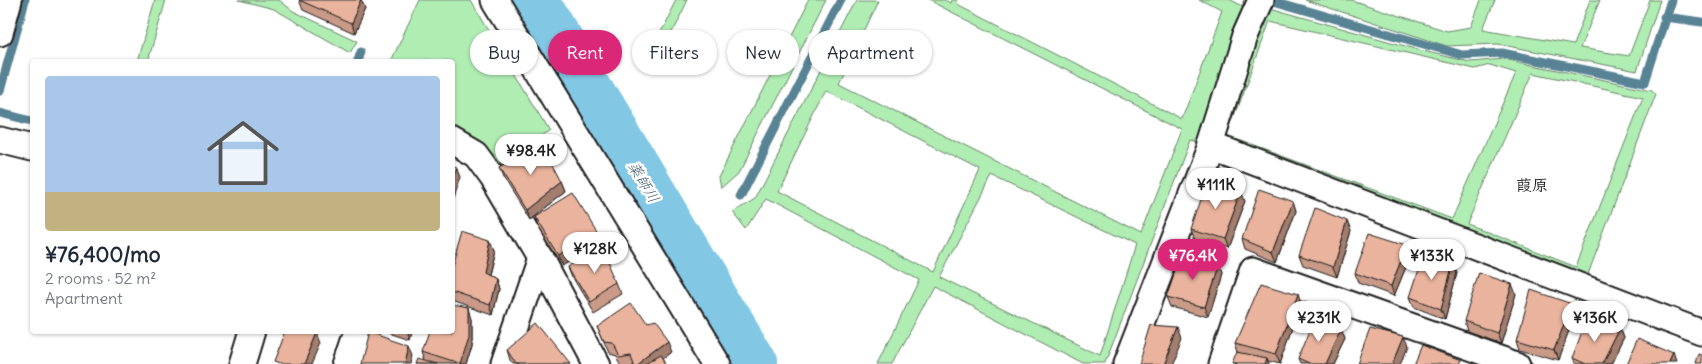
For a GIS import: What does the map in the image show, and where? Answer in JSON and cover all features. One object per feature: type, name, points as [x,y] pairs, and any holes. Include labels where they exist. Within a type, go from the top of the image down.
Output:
[{"type":"street","points":[[0,32],[9,0]]},
{"type":"street","points":[[495,0],[716,364]]},
{"type":"street","points":[[1126,364],[1211,146],[1245,36],[1261,0]]},
{"type":"street","points":[[0,140],[30,148]]},
{"type":"street","points":[[455,143],[476,156],[493,178],[540,258],[596,364]]},
{"type":"street","points":[[1211,146],[1702,333]]},
{"type":"street","points":[[504,364],[540,258]]},
{"type":"street","points":[[1221,364],[1253,270],[1517,364]]},
{"type":"street","points":[[242,364],[251,334]]},
{"type":"street","points":[[347,364],[357,334]]},
{"type":"green space","points":[[155,0],[166,0],[149,59],[138,59]]},
{"type":"green space","points":[[239,0],[279,0],[293,11],[357,41],[350,53],[274,9]]},
{"type":"green space","points":[[420,0],[471,0],[489,30],[470,30],[470,75],[516,75],[549,130],[500,167],[455,129],[455,59],[392,59]]},
{"type":"green space","points":[[676,0],[687,0],[672,30],[661,30]]},
{"type":"green space","points":[[808,0],[826,0],[811,30],[809,30],[799,53],[799,30],[793,30]]},
{"type":"green space","points":[[857,0],[878,0],[864,30],[842,30]]},
{"type":"green space","points":[[928,0],[946,0],[951,3],[952,0],[959,0],[958,4],[1182,119],[1222,12],[1199,0],[1229,0],[1255,13],[1259,5],[1423,51],[1470,62],[1504,59],[1652,90],[1656,94],[1587,277],[1702,318],[1702,333],[1211,145],[1190,140],[1105,364],[1083,364],[933,286],[892,364],[878,364],[919,280],[766,199],[746,230],[732,212],[755,198],[818,75],[843,75],[839,83],[1141,235],[1182,129]],"holes":[[[1270,21],[1475,69],[1490,65],[1516,73],[1452,219],[1228,136]],[[1533,73],[1643,97],[1576,267],[1467,224]],[[826,91],[980,170],[933,272],[777,191]],[[992,176],[1135,245],[1100,356],[939,277]]]},
{"type":"green space","points":[[1305,0],[1351,0],[1447,31],[1471,27],[1481,0],[1495,0],[1483,29],[1573,45],[1590,0],[1600,0],[1580,48],[1629,56],[1650,0],[1660,0],[1637,71],[1498,44],[1447,46]]},
{"type":"green space","points":[[770,75],[788,75],[739,171],[721,187],[719,176]]},
{"type":"building","points":[[299,0],[361,0],[351,23]]},
{"type":"building","points":[[542,143],[562,181],[525,210],[499,168]]},
{"type":"building","points":[[1207,182],[1241,191],[1223,239],[1191,229]]},
{"type":"building","points":[[1259,189],[1293,201],[1273,252],[1242,239]]},
{"type":"building","points":[[573,193],[597,232],[558,256],[534,217]]},
{"type":"building","points":[[1315,208],[1347,221],[1333,267],[1299,255]]},
{"type":"building","points":[[462,231],[490,240],[483,272],[496,279],[490,305],[455,293],[455,256]]},
{"type":"building","points":[[1369,233],[1407,245],[1391,286],[1355,273]]},
{"type":"building","points":[[603,246],[619,284],[589,302],[568,267]]},
{"type":"building","points":[[1183,254],[1218,265],[1204,307],[1168,297]]},
{"type":"building","points":[[1424,254],[1453,263],[1441,309],[1410,297]]},
{"type":"building","points":[[1479,273],[1512,284],[1497,333],[1464,321]]},
{"type":"building","points":[[1261,283],[1298,294],[1276,354],[1235,343]]},
{"type":"building","points":[[1531,290],[1572,304],[1554,350],[1517,339]]},
{"type":"building","points":[[631,303],[646,325],[653,323],[667,342],[637,364],[635,364],[631,353],[618,355],[612,343],[604,342],[597,326]]},
{"type":"building","points":[[455,306],[469,308],[469,334],[460,364],[423,352],[429,334],[455,334]]},
{"type":"building","points":[[1587,319],[1620,328],[1602,364],[1585,364],[1572,358]]},
{"type":"building","points":[[1314,320],[1341,329],[1325,364],[1309,364],[1298,359]]},
{"type":"building","points":[[538,323],[571,364],[516,364],[507,350]]},
{"type":"building","points":[[1151,325],[1178,327],[1163,364],[1139,364]]},
{"type":"building","points":[[1370,329],[1403,337],[1392,364],[1357,364]]},
{"type":"building","points":[[284,334],[317,334],[304,364],[279,364],[273,362]]},
{"type":"building","points":[[368,334],[374,334],[409,346],[405,364],[360,364]]},
{"type":"building","points":[[1637,339],[1674,355],[1670,364],[1626,364]]},
{"type":"building","points":[[1421,345],[1461,360],[1459,364],[1413,364]]},
{"type":"building","points":[[1237,352],[1267,358],[1265,364],[1232,364]]},
{"type":"building","points":[[1699,354],[1702,355],[1702,364],[1696,364]]},
{"type":"building","points":[[661,355],[667,364],[645,364]]},
{"type":"building","points":[[419,359],[438,364],[417,364]]},
{"type":"waterway","points":[[0,91],[25,0]]},
{"type":"waterway","name":"薬師川","points":[[535,0],[753,364]]},
{"type":"waterway","points":[[741,195],[841,0]]},
{"type":"waterway","points":[[1270,0],[1462,55],[1502,53],[1645,82],[1671,0]]},
{"type":"waterway","points":[[1664,17],[1702,22]]},
{"type":"waterway","points":[[359,59],[361,52]]},
{"type":"waterway","points":[[0,113],[30,120]]},
{"type":"district","name":"葭原","points":[[1532,185]]}]
